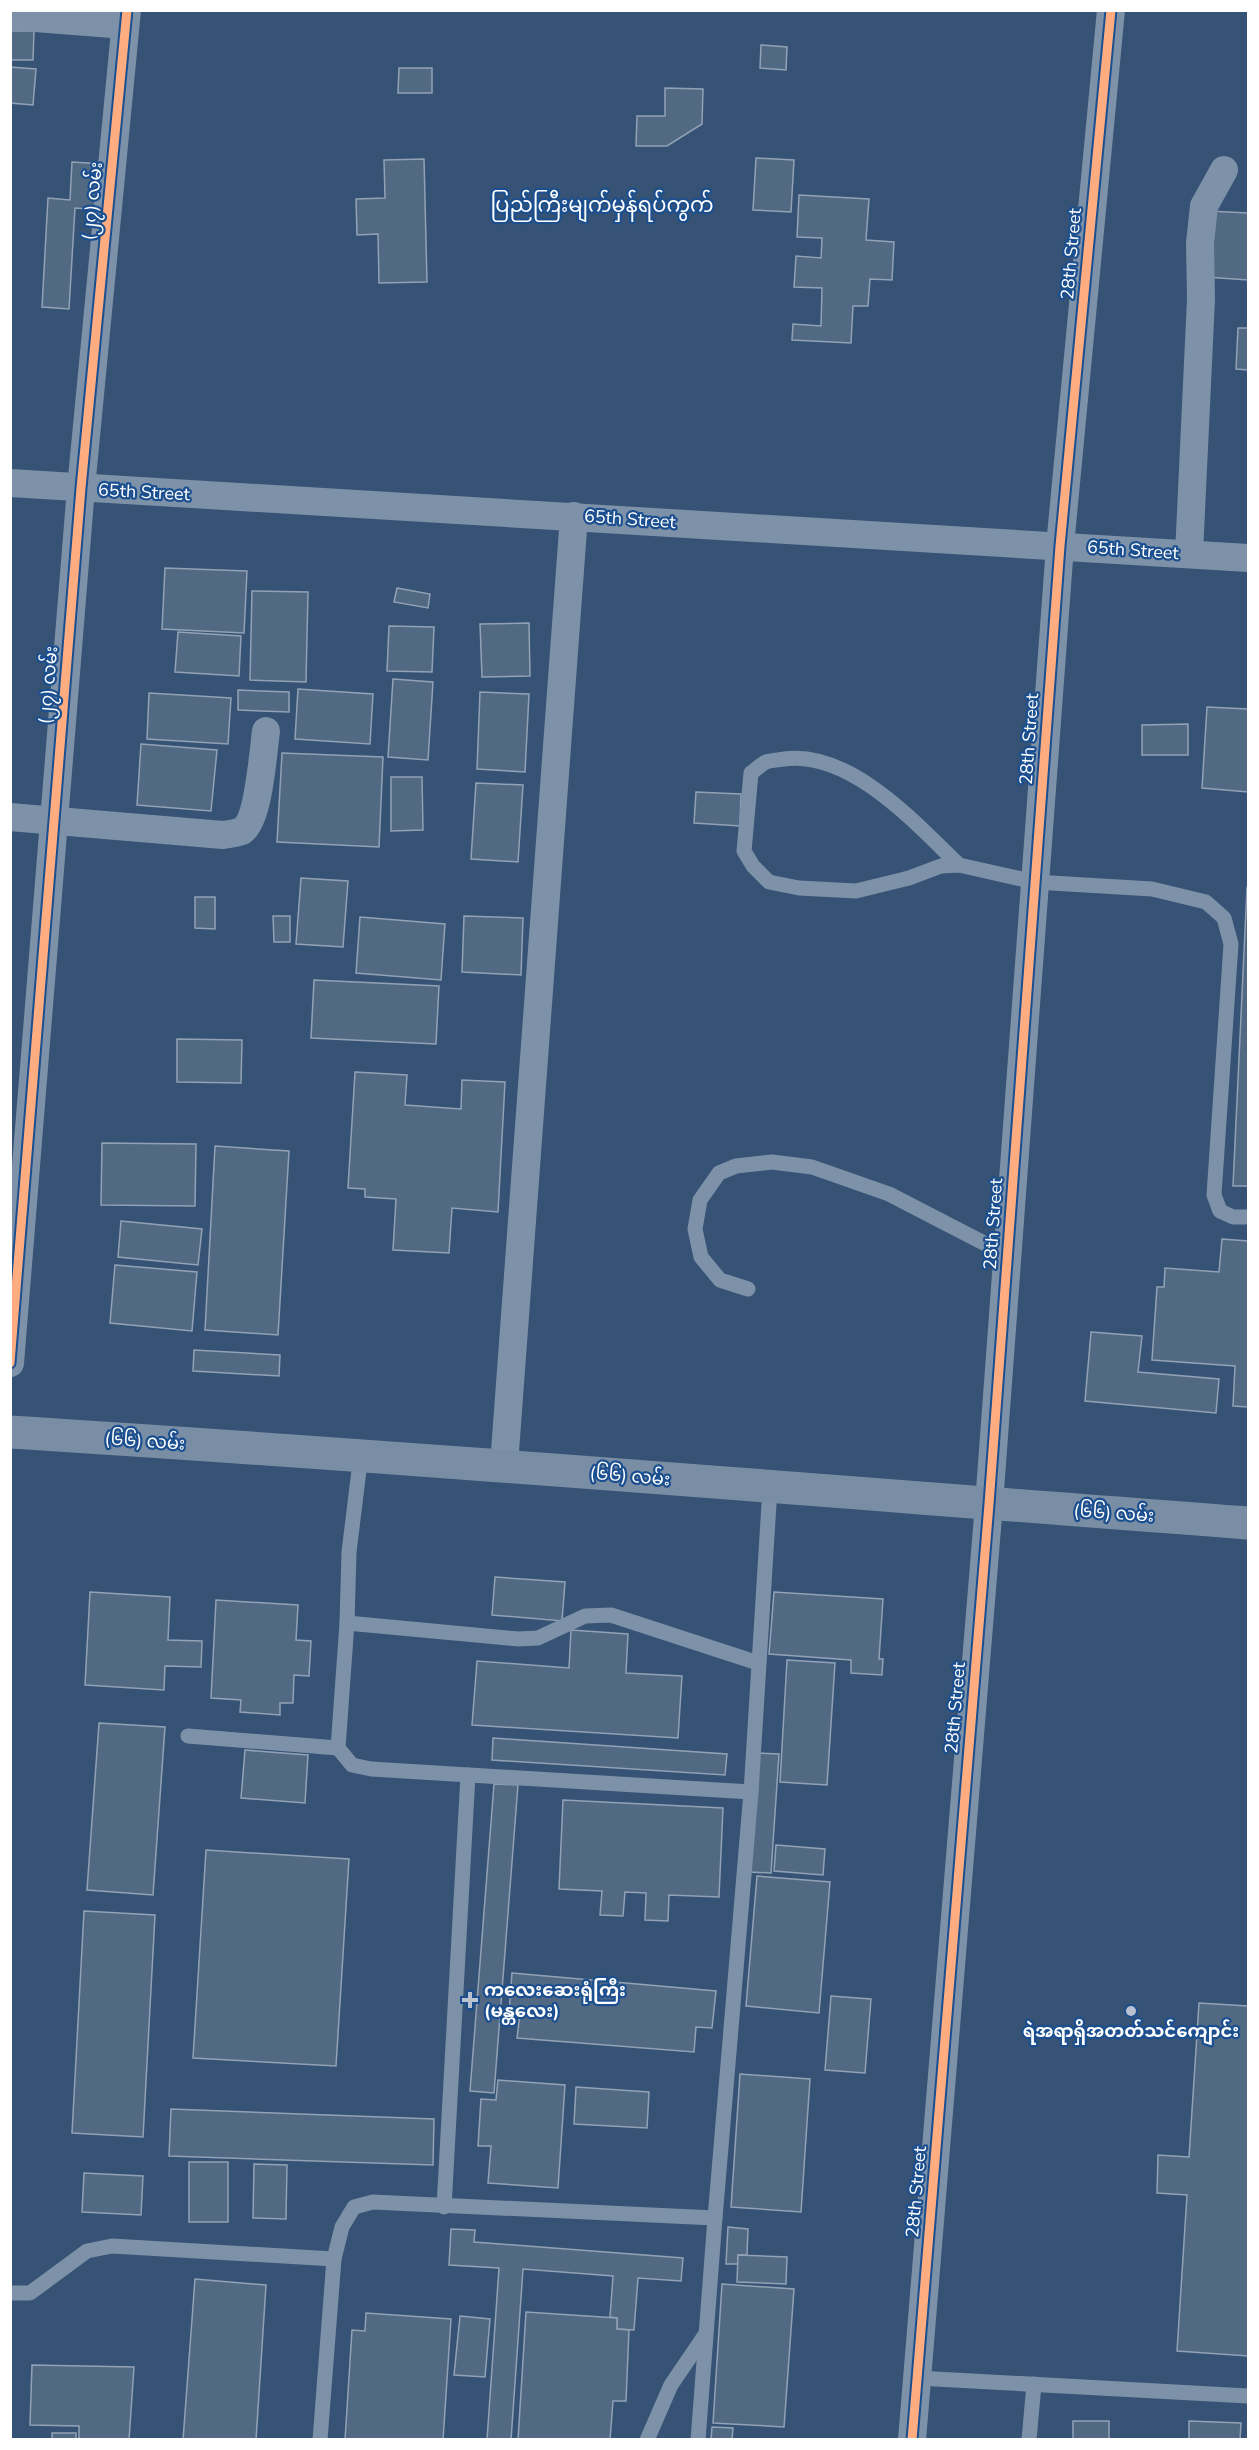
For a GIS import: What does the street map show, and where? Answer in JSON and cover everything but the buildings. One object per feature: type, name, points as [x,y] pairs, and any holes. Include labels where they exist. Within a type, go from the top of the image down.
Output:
[{"type":"street","name":"28th Street","points":[[912,2439],[989,1504],[1060,546],[1111,10]]},
{"type":"street","points":[[10,16],[126,18]]},
{"type":"street","name":"(၂၇) လမ်း","points":[[10,1363],[81,488],[126,18]]},
{"type":"street","points":[[1190,554],[1201,300],[1200,243],[1204,206],[1224,170]]},
{"type":"street","name":"65th Street","points":[[10,483],[1248,558]]},
{"type":"street","points":[[504,1466],[574,516]]},
{"type":"street","points":[[10,818],[223,835],[242,831],[252,820],[256,805],[266,731]]},
{"type":"street","name":"(၆၆) လမ်း","points":[[10,1432],[361,1454],[770,1488],[1248,1523]]},
{"type":"lane","points":[[959,866],[894,803],[850,775],[824,762],[792,758],[766,762],[751,773],[744,851],[753,866],[769,882],[799,888],[856,891],[909,878],[941,866],[959,866],[1035,882],[1152,889],[1206,902],[1224,918],[1231,944],[1214,1194],[1220,1211],[1233,1217],[1248,1217]]},
{"type":"lane","points":[[748,1289],[720,1280],[701,1257],[695,1229],[700,1200],[719,1173],[736,1166],[772,1162],[812,1167],[890,1194],[1007,1255]]},
{"type":"lane","points":[[361,1454],[349,1552],[338,1748],[352,1765],[371,1769],[751,1792]]},
{"type":"lane","points":[[698,2439],[751,1792],[770,1488]]},
{"type":"lane","points":[[346,1623],[518,1639],[538,1638],[585,1616],[611,1615],[758,1663]]},
{"type":"lane","points":[[188,1736],[338,1748]]},
{"type":"lane","points":[[444,2207],[468,1775]]},
{"type":"lane","points":[[320,2439],[334,2259],[342,2227],[354,2207],[373,2202],[715,2218]]},
{"type":"lane","points":[[10,2293],[30,2293],[87,2251],[112,2246],[334,2259]]},
{"type":"lane","points":[[647,2439],[671,2385],[706,2334]]},
{"type":"lane","points":[[917,2378],[1248,2396]]},
{"type":"lane","points":[[1029,2439],[1034,2384]]},
{"type":"cycle path","points":[[10,1363],[81,488],[127,10]]},
{"type":"cycle path","points":[[912,2440],[989,1504],[1060,546],[1111,10]]},
{"type":"place","name":"ကလေးဆေးရုံကြီး (မန္တလေး)","points":[[470,2000]]},
{"type":"place","name":"ရဲအရာရှိအတတ်သင်ကျောင်း","points":[[1131,2011]]},
{"type":"district","name":"ပြည်ကြီးမျက်မှန်ရပ်ကွက်","points":[[602,205]]}]
